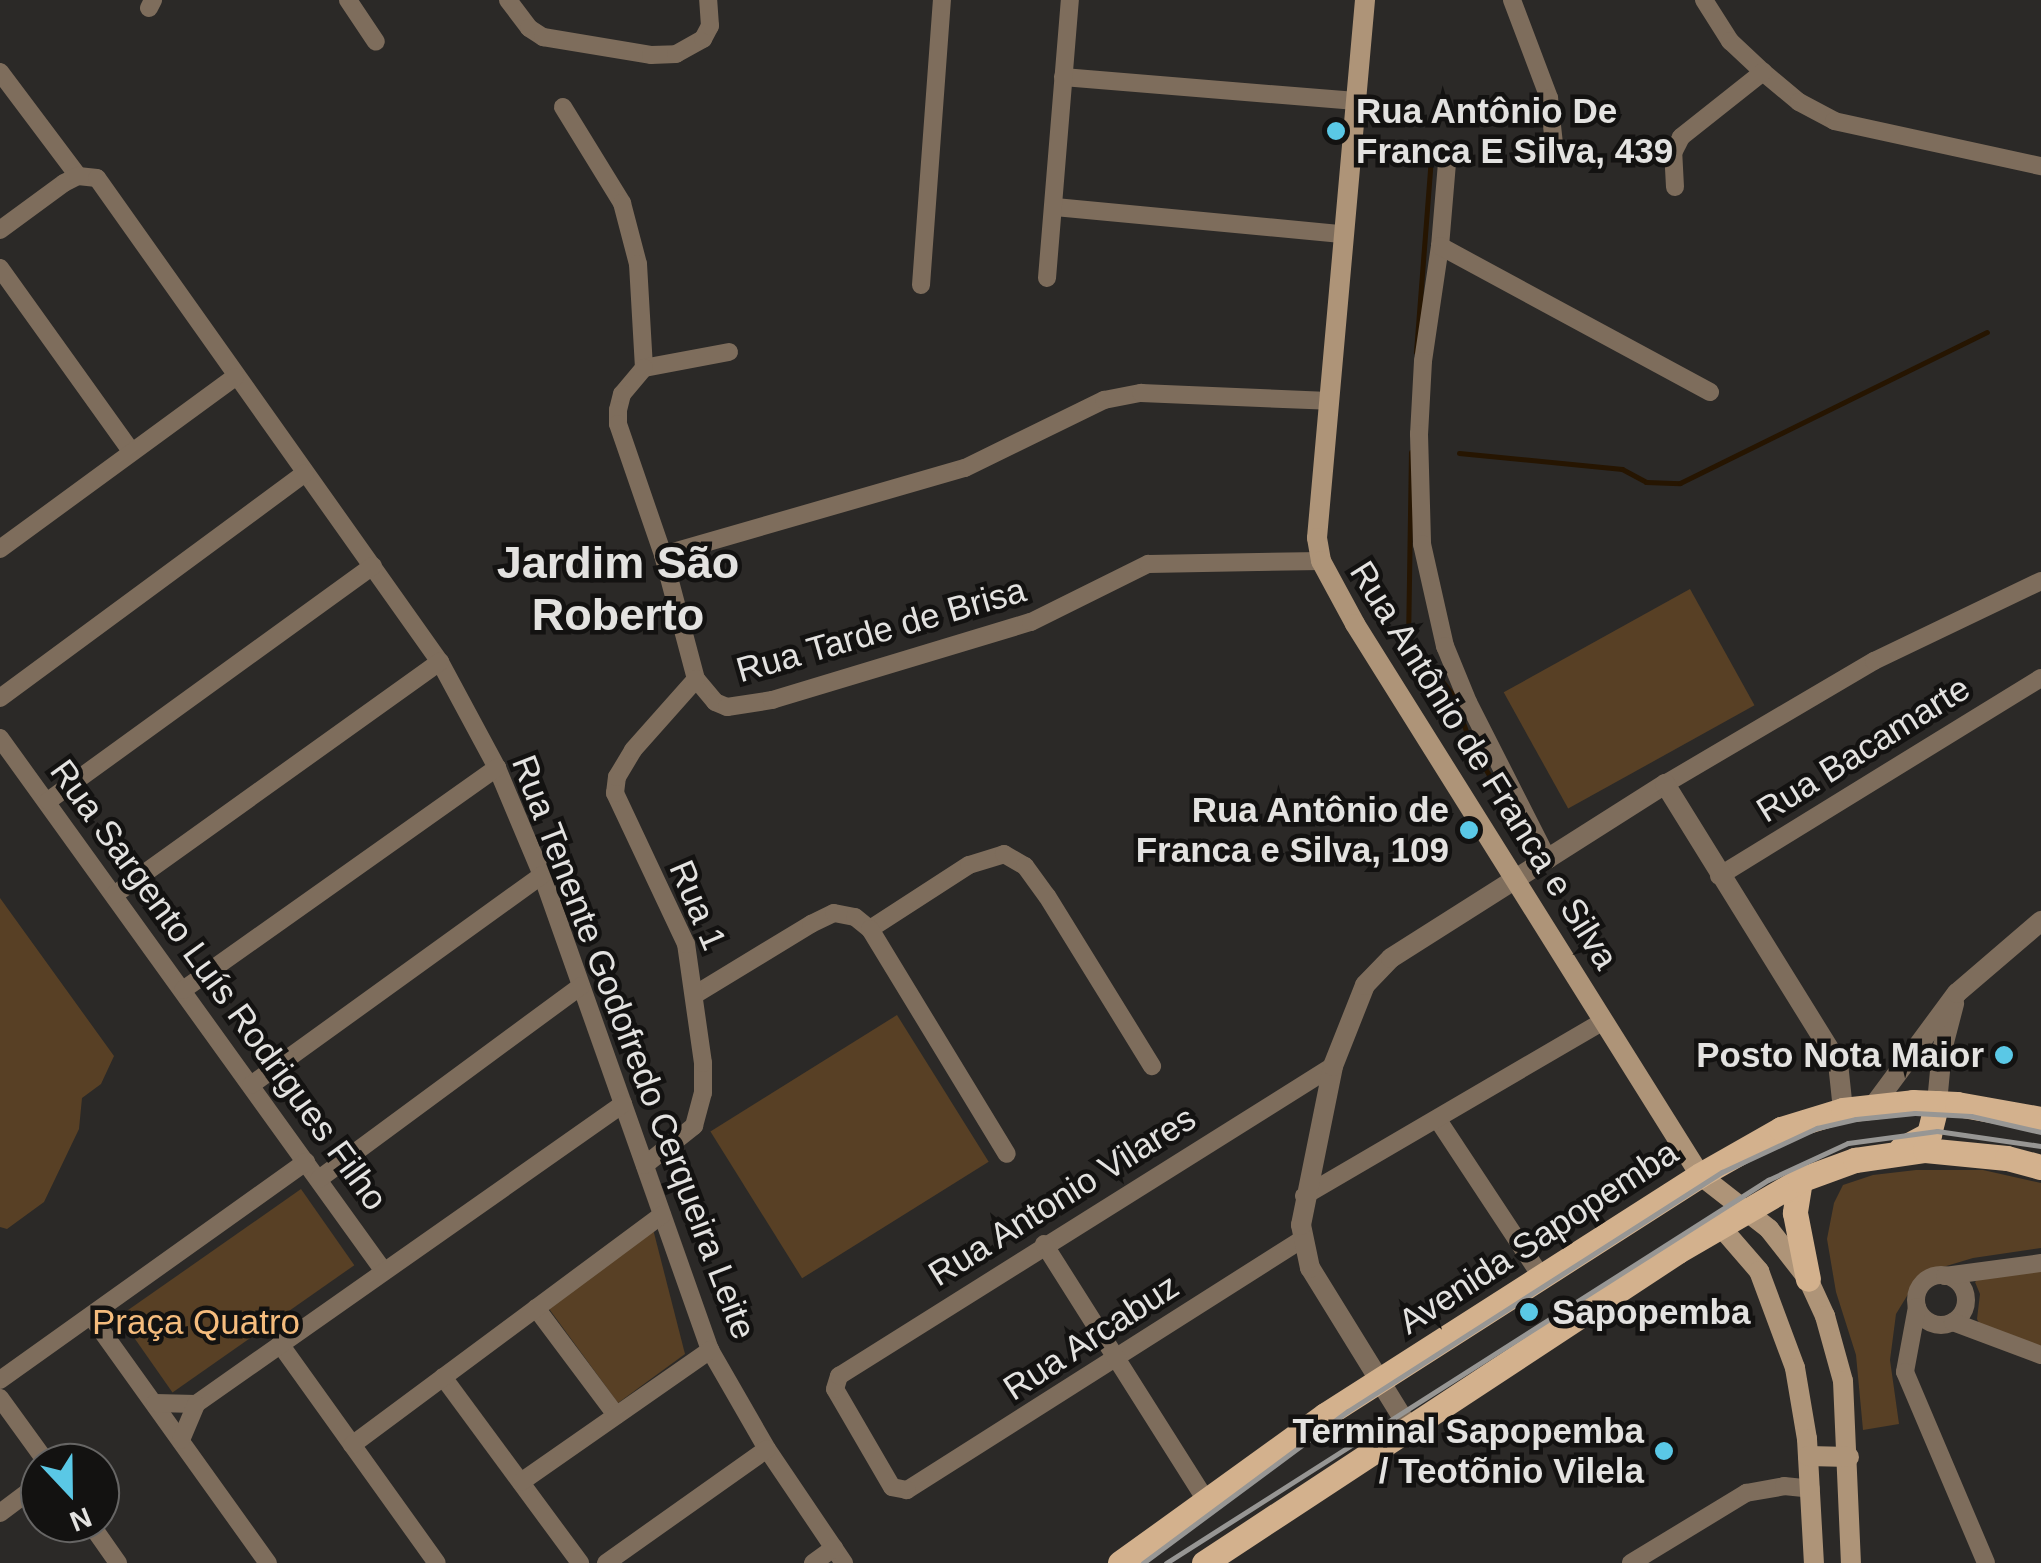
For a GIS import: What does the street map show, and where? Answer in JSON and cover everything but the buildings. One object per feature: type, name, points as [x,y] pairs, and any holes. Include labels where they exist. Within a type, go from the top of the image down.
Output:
[{"type":"main road","name":"Rua Antônio de Franca e Silva","points":[[1365,0],[1317,538],[1321,561],[1355,624],[1700,1175]]},
{"type":"main road","name":"Avenida Sapopemba","points":[[1120,1563],[1380,1380],[1700,1175],[1781,1128],[1843,1110],[1937,1102],[2041,1118]]},
{"type":"main road","points":[[1204,1563],[1746,1210],[1800,1180],[1923,1140],[1934,1125],[1937,1102]]},
{"type":"main road","points":[[1886,1154],[1952,1151],[2041,1167]]},
{"type":"main road","points":[[1700,1175],[1769,1229],[1808,1278]]},
{"type":"main road","points":[[1800,1180],[1795,1214],[1808,1278],[1825,1316],[1843,1380],[1851,1563]]},
{"type":"main road","points":[[1720,1226],[1741,1245],[1771,1295],[1796,1368],[1808,1456],[1814,1563]]},
{"type":"main road","points":[[1808,1456],[1849,1458]]},
{"type":"street","points":[[348,0],[376,42]]},
{"type":"street","points":[[508,0],[529,28],[543,38],[651,55],[676,54],[703,40],[710,26],[708,0]]},
{"type":"street","points":[[921,285],[942,0]]},
{"type":"street","points":[[1047,278],[1070,0]]},
{"type":"street","points":[[1512,0],[1549,98],[1554,144]]},
{"type":"street","points":[[1704,0],[1730,41],[1763,72],[1799,102],[1834,121],[2041,166]]},
{"type":"street","name":"Rua Tenente Godofredo Cerqueira Leite","points":[[0,72],[78,176],[96,178],[440,662],[497,768],[542,875],[710,1350],[766,1449],[839,1556]]},
{"type":"street","points":[[1675,187],[1673,153],[1681,137],[1763,72]]},
{"type":"street","points":[[1064,77],[1356,100]]},
{"type":"street","points":[[563,107],[622,203],[638,264],[644,368],[729,352]]},
{"type":"street","points":[[1448,151],[1422,379],[1422,544],[1445,646],[1468,702],[1548,860]]},
{"type":"street","points":[[0,230],[78,176]]},
{"type":"street","points":[[1055,207],[1342,234]]},
{"type":"street","points":[[1440,246],[1710,392]]},
{"type":"street","points":[[0,268],[130,452]]},
{"type":"street","name":"Rua Tarde de Brisa","points":[[644,368],[622,394],[618,424],[663,555],[696,679],[715,702],[742,708],[1031,622],[1148,564],[1321,561]]},
{"type":"street","points":[[0,550],[235,377]]},
{"type":"street","points":[[663,555],[965,468],[1104,400],[1140,393],[1329,402]]},
{"type":"street","points":[[0,698],[305,473]]},
{"type":"street","points":[[48,801],[374,566]]},
{"type":"street","points":[[1409,1428],[1310,1268],[1301,1240],[1304,1196],[1333,1066],[1373,974],[1391,958],[1665,784],[1874,661],[2041,581]]},
{"type":"street","points":[[114,895],[440,662]]},
{"type":"street","name":"Rua Bacamarte","points":[[1720,876],[2041,678]]},
{"type":"street","name":"Rua 1","points":[[644,1166],[694,1126],[704,1093],[696,994],[686,944],[615,793],[617,777],[633,750],[696,679]]},
{"type":"street","name":"Rua Sargento Luís Rodrigues Filho","points":[[0,738],[383,1270]]},
{"type":"street","points":[[182,990],[497,768]]},
{"type":"street","points":[[1665,784],[1838,1063],[1843,1110]]},
{"type":"street","points":[[870,929],[969,865],[1004,854],[1025,866],[1047,896],[1152,1066]]},
{"type":"street","points":[[251,1085],[542,875]]},
{"type":"street","points":[[696,994],[834,914],[855,917],[870,929],[1007,1154]]},
{"type":"street","points":[[1874,1105],[1957,993],[2041,921]]},
{"type":"street","points":[[319,1179],[581,986]]},
{"type":"street","points":[[1937,1102],[1942,1050],[1957,993]]},
{"type":"street","points":[[1304,1196],[1604,1021]]},
{"type":"street","name":"Rua Antonio Vilares","points":[[914,1488],[892,1487],[835,1389],[839,1376],[1333,1066]]},
{"type":"street","points":[[181,1440],[196,1404],[623,1104]]},
{"type":"street","points":[[1438,1120],[1541,1276]]},
{"type":"street","points":[[0,1380],[306,1162]]},
{"type":"street","points":[[352,1445],[662,1215]]},
{"type":"street","name":"Rua Arcabuz","points":[[914,1488],[1301,1240]]},
{"type":"street","points":[[1044,1244],[1206,1500]]},
{"type":"street","points":[[1986,1563],[1910,1388],[1905,1372],[1908,1338],[1920,1287],[1931,1278],[1995,1266],[2041,1264]]},
{"type":"street","points":[[1908,1338],[1960,1307],[1995,1266]]},
{"type":"street","points":[[1945,1276],[1960,1307],[1992,1335],[2041,1355]]},
{"type":"street","points":[[1917,1307],[1930,1323]]},
{"type":"street","points":[[536,1308],[616,1415]]},
{"type":"street","points":[[92,1316],[266,1562]]},
{"type":"street","points":[[280,1344],[429,1560]]},
{"type":"street","points":[[521,1482],[710,1350]]},
{"type":"street","points":[[443,1377],[580,1563]]},
{"type":"street","points":[[0,1398],[33,1443]]},
{"type":"street","points":[[155,1403],[196,1404]]},
{"type":"street","points":[[606,1563],[766,1449]]},
{"type":"street","points":[[1631,1563],[1746,1494],[1762,1488],[1811,1489]]},
{"type":"street","points":[[813,1563],[839,1556]]},
{"type":"green space","points":[[1690,589],[1754,705],[1568,809],[1504,692]]},
{"type":"green space","points":[[0,898],[114,1056],[101,1084],[82,1098],[79,1129],[44,1202],[7,1229],[0,1227]]},
{"type":"green space","points":[[897,1015],[989,1162],[802,1278],[710,1132]]},
{"type":"green space","points":[[1916,1170],[1983,1170],[2041,1183],[2041,1248],[1973,1258],[1933,1270],[1913,1286],[1896,1314],[1890,1360],[1899,1424],[1863,1430],[1856,1355],[1836,1292],[1827,1239],[1834,1203],[1843,1185],[1873,1175]]},
{"type":"green space","name":"Praça Quatro","points":[[301,1189],[354,1265],[172,1393],[119,1316]]},
{"type":"green space","points":[[653,1229],[685,1354],[618,1403],[547,1306]]},
{"type":"green space","points":[[2041,1269],[2041,1349],[1981,1327],[1977,1319],[1980,1294],[1975,1282],[1980,1277]]},
{"type":"waterway","points":[[1416,352],[1431,155]]},
{"type":"waterway","points":[[1459,453],[1622,469],[1646,482],[1680,483],[1987,332]]},
{"type":"waterway","points":[[1411,452],[1408,638],[1453,695],[1470,742],[1524,836]]},
{"type":"railway","points":[[1143,1563],[1348,1411],[1722,1172],[1817,1128],[1856,1119],[1915,1113],[1971,1116],[2041,1132]]},
{"type":"railway","points":[[1166,1563],[1768,1180],[1848,1143],[1937,1131],[2041,1146]]},
{"type":"place","name":"Rua Antônio De Franca E Silva, 439","points":[[1336,131]]},
{"type":"place","name":"Rua Antônio de Franca e Silva, 109","points":[[1469,830]]},
{"type":"place","name":"Posto Nota Maior","points":[[2004,1055]]},
{"type":"place","name":"Sapopemba","points":[[1529,1312]]},
{"type":"place","name":"Terminal Sapopemba / Teotõnio Vilela","points":[[1664,1451]]},
{"type":"district","name":"Jardim São Roberto","points":[[618,589]]}]
